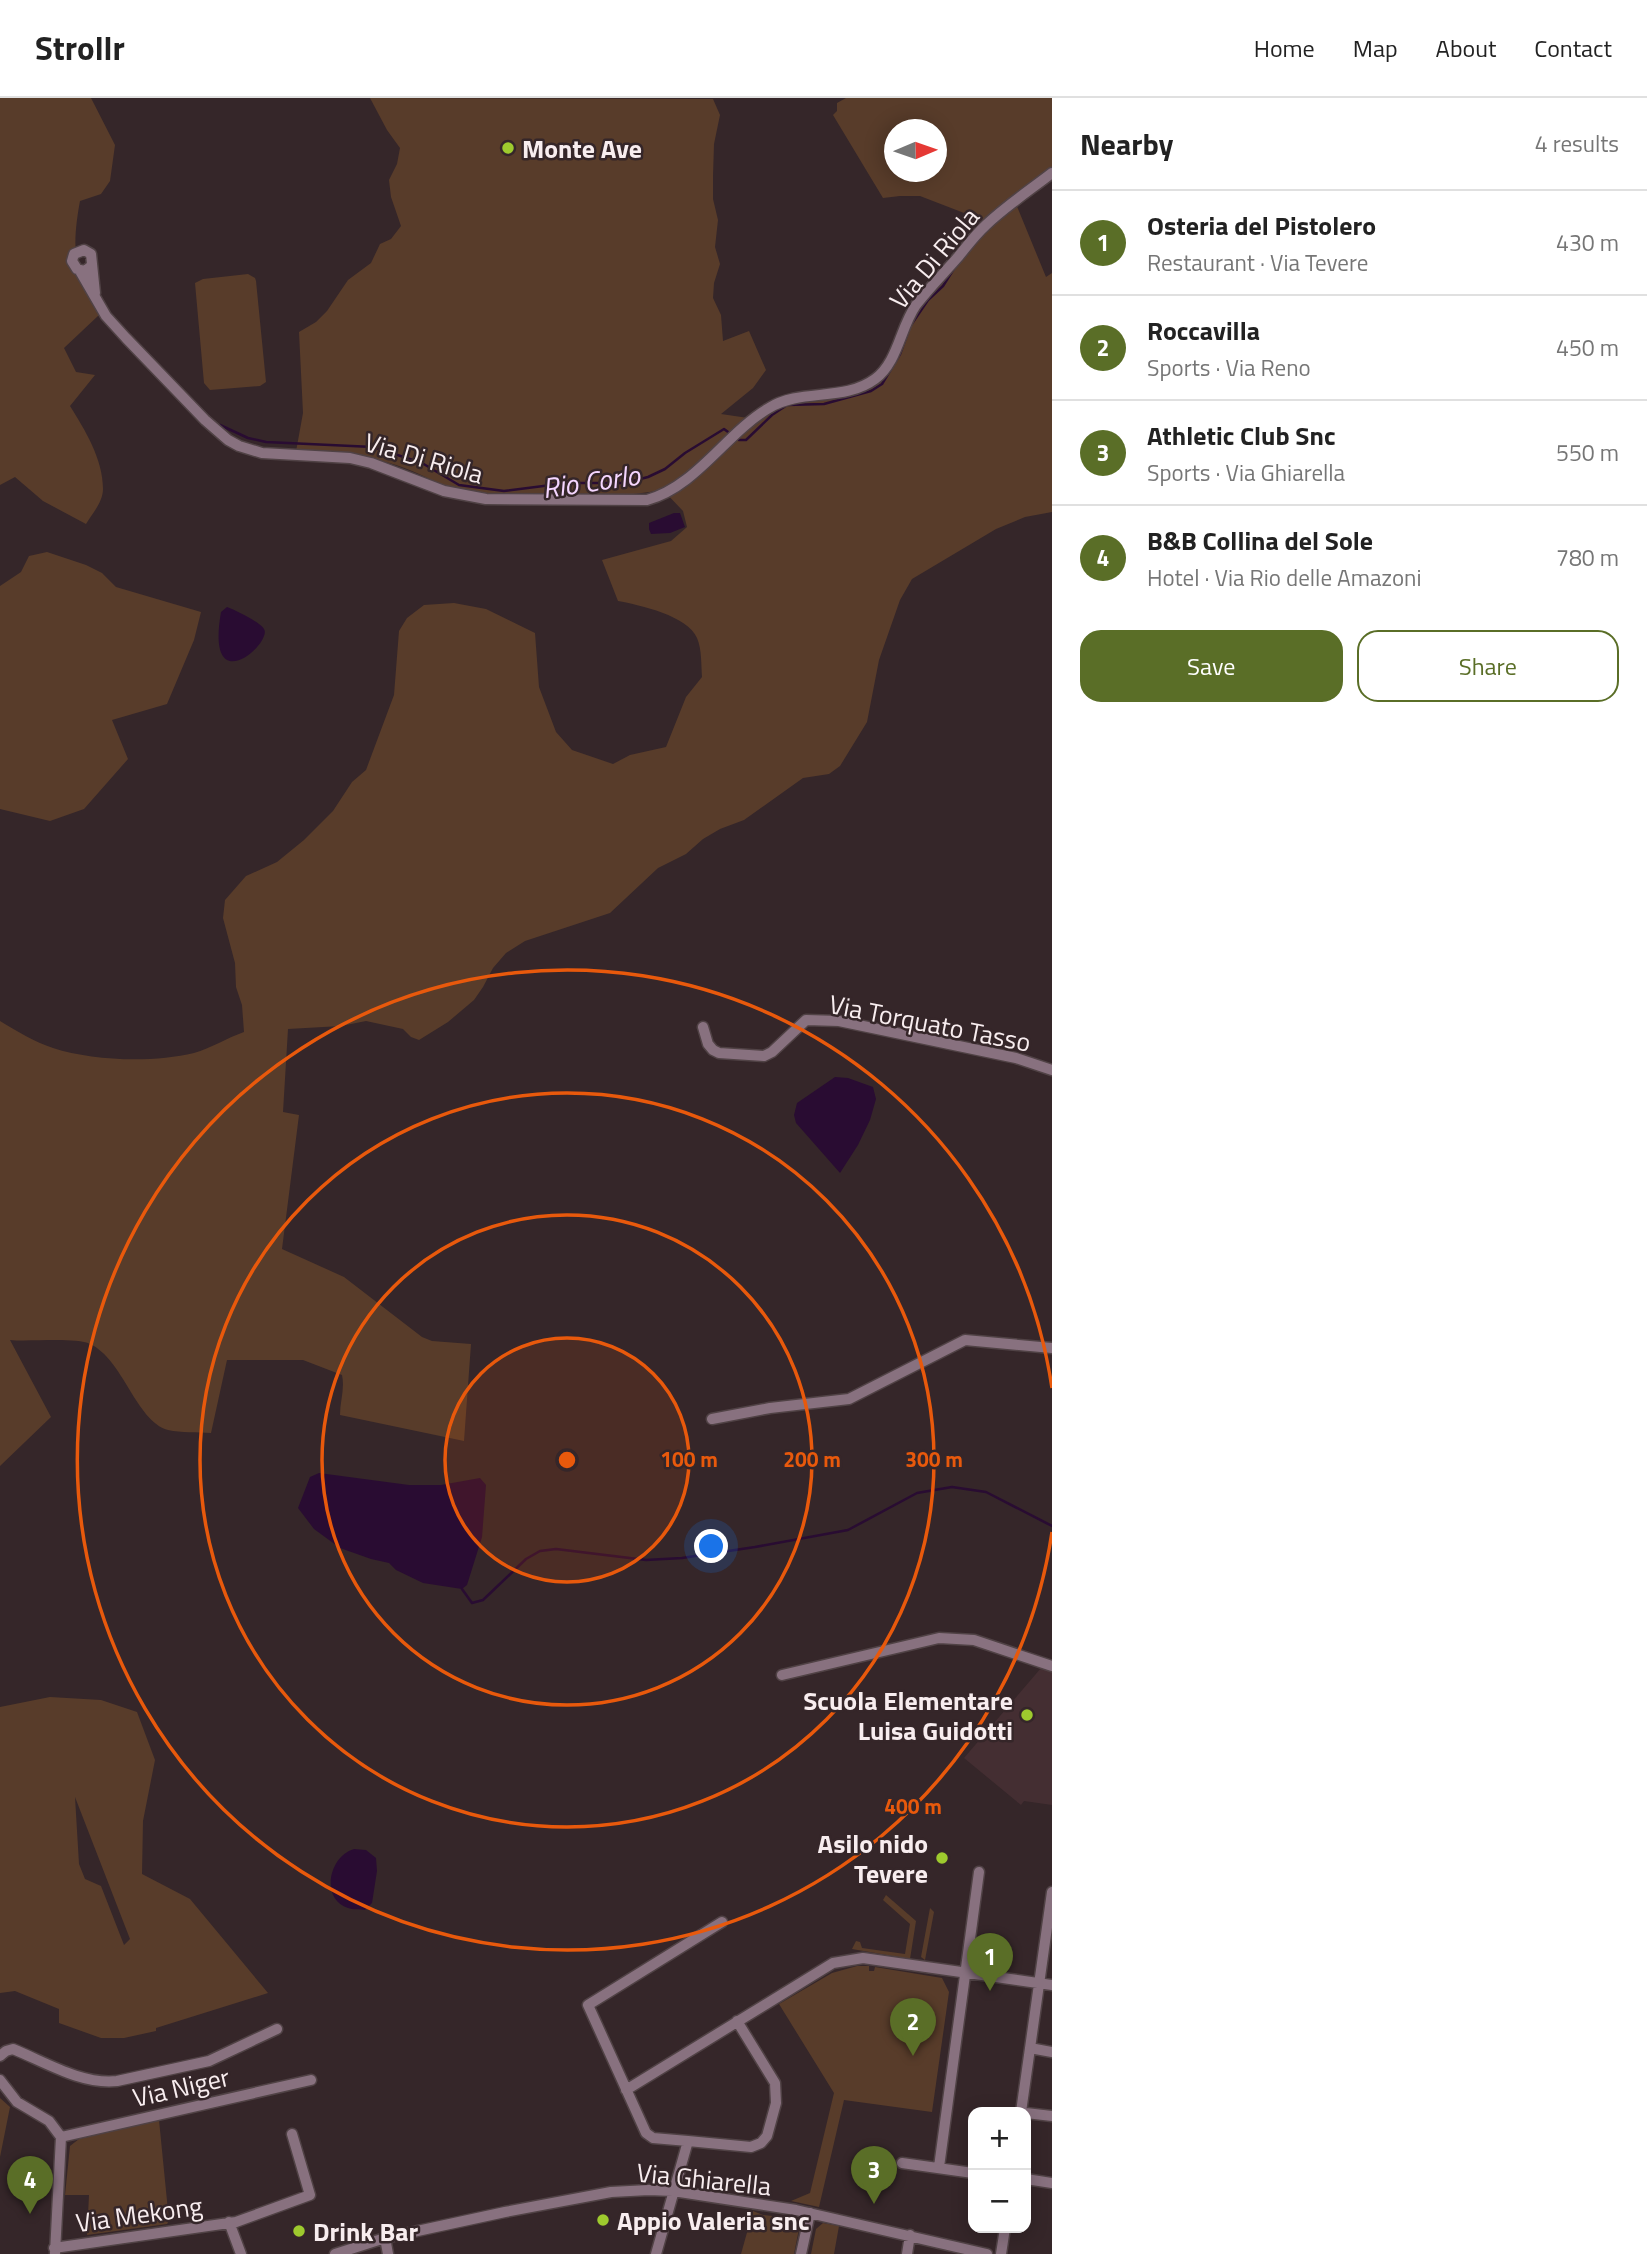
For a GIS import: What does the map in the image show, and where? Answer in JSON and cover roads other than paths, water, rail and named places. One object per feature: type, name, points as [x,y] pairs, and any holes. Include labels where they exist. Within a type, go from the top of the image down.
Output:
[{"type":"street","name":"Via Di Riola","points":[[80,271],[106,316],[205,421],[228,440],[262,453],[350,458],[371,463],[444,491],[486,499],[647,500],[661,496],[687,477],[769,408],[791,398],[820,396],[856,388],[876,379],[890,363],[905,324],[915,307],[974,237],[1052,173]]},
{"type":"street","points":[[84,250],[91,254],[91,266],[80,271],[74,267],[74,254],[84,250]]},
{"type":"street","name":"Via Di Riola","points":[[91,266],[95,294]]},
{"type":"street","name":"Via Torquato Tasso","points":[[703,1027],[708,1044],[719,1053],[764,1056],[772,1052],[806,1020],[839,1021],[1016,1058],[1052,1070]]},
{"type":"street","points":[[712,1419],[770,1408],[849,1399],[965,1340],[1052,1348]]},
{"type":"street","points":[[782,1675],[939,1638],[974,1640],[1052,1666]]},
{"type":"street","points":[[939,2167],[979,1872]]},
{"type":"street","points":[[1024,2107],[1052,1892]]},
{"type":"street","points":[[722,1922],[588,2005],[649,2137],[751,2147],[761,2143],[767,2136],[776,2103],[775,2083],[737,2021]]},
{"type":"street","points":[[626,2090],[833,1963],[843,1960],[863,1958],[1052,1985]]},
{"type":"street","points":[[0,2056],[13,2049],[83,2077],[107,2082],[209,2061],[277,2029]]},
{"type":"street","points":[[1030,2048],[1052,2052]]},
{"type":"street","points":[[0,2080],[17,2102],[49,2121],[61,2137],[55,2251]]},
{"type":"street","name":"Via Niger","points":[[61,2137],[311,2080]]},
{"type":"street","points":[[1031,2114],[1052,2116]]},
{"type":"street","name":"Via Mekong","points":[[55,2251],[236,2222],[310,2195],[292,2134]]},
{"type":"street","points":[[656,2254],[688,2141]]},
{"type":"street","points":[[902,2163],[968,2172]]},
{"type":"street","points":[[1031,2180],[1052,2183]]},
{"type":"street","name":"Via Ghiarella","points":[[335,2254],[385,2238],[611,2192],[673,2191],[810,2213],[984,2254]]},
{"type":"street","points":[[801,2254],[810,2213]]},
{"type":"street","name":"Via Mekong","points":[[229,2222],[242,2254]]},
{"type":"street","points":[[1001,2254],[1004,2233]]},
{"type":"street","points":[[907,2254],[910,2235]]},
{"type":"street","points":[[385,2238],[388,2254]]},
{"type":"waterway","name":"Rio Corlo","points":[[911,325],[955,267]]},
{"type":"waterway","name":"Rio Corlo","points":[[220,425],[248,438],[266,442],[373,447],[422,463],[459,485],[504,491],[567,483],[625,483],[665,469],[724,429],[739,440],[746,440],[772,415],[787,405],[824,404],[871,391],[882,384],[900,354],[908,332]]},
{"type":"waterway","points":[[462,1589],[472,1603],[483,1600],[526,1559],[540,1551],[556,1549],[646,1560],[682,1558],[755,1547],[848,1530],[917,1493],[952,1487],[986,1492],[1052,1526]]},
{"type":"place","name":"Monte Ave","points":[[508,148]]},
{"type":"place","name":"Scuola Elementare Luisa Guidotti","points":[[1027,1715]]},
{"type":"place","name":"Asilo nido Tevere","points":[[942,1858]]},
{"type":"place","name":"Osteria del Pistolero","points":[[990,1991]]},
{"type":"place","name":"Roccavilla","points":[[913,2056]]},
{"type":"place","name":"Athletic Club Snc","points":[[874,2204]]},
{"type":"place","name":"B&B Collina del Sole","points":[[30,2214]]},
{"type":"place","name":"Appio Valeria snc","points":[[603,2220]]},
{"type":"place","name":"Drink Bar","points":[[299,2231]]}]
